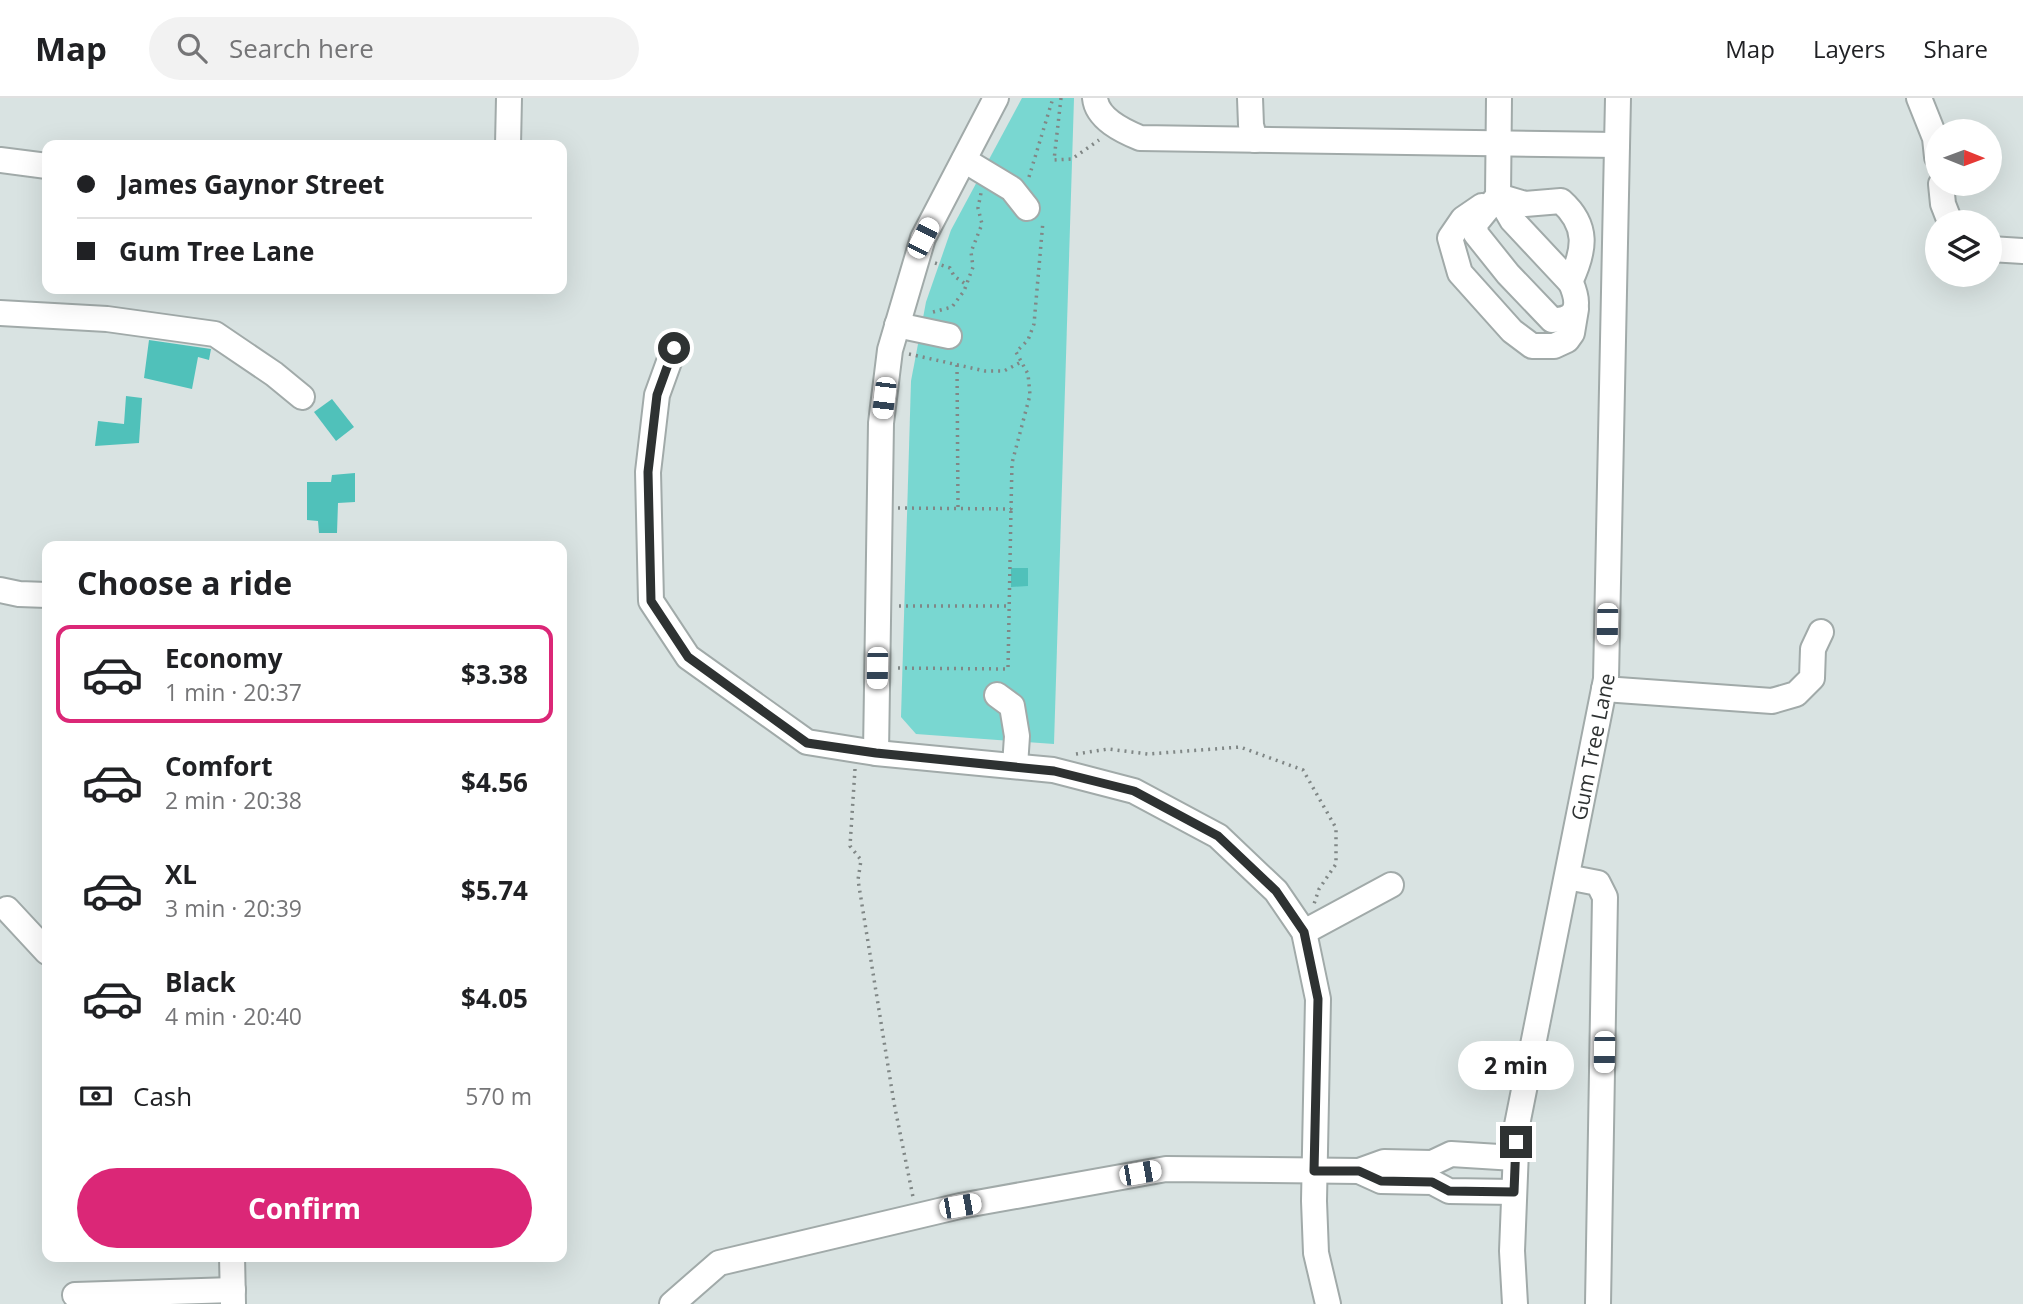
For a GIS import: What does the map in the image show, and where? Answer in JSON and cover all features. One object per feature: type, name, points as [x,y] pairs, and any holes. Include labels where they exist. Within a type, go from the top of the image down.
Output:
[{"type":"street","points":[[508,140],[509,98]]},
{"type":"street","points":[[1095,98],[1096,106],[1117,128],[1140,138],[1617,145]]},
{"type":"street","points":[[1250,98],[1251,125],[1255,140]]},
{"type":"street","points":[[1499,98],[1498,196],[1512,220],[1570,282],[1576,294],[1572,333],[1567,340],[1554,346],[1532,346],[1512,331],[1460,273],[1450,238],[1463,219],[1498,196],[1525,204],[1561,201],[1576,214],[1581,232],[1580,260],[1570,282]]},
{"type":"street","name":"Gum Tree Lane","points":[[1516,1304],[1512,1251],[1517,1125],[1606,679],[1618,98]]},
{"type":"street","points":[[1919,98],[1927,119]]},
{"type":"street","points":[[866,751],[877,668],[881,423],[890,350],[923,238],[992,99]]},
{"type":"street","points":[[964,159],[1013,189],[1036,208]]},
{"type":"street","points":[[0,160],[42,165]]},
{"type":"street","points":[[1498,196],[1475,224],[1476,234],[1508,274],[1552,320],[1568,317],[1576,309]]},
{"type":"street","points":[[2002,249],[2023,251]]},
{"type":"street","points":[[0,313],[107,319],[215,334],[274,374],[302,397]]},
{"type":"street","points":[[897,326],[949,336]]},
{"type":"street","points":[[674,348],[657,395],[648,472],[651,601],[688,657],[807,743],[1015,766],[1071,775],[1134,791],[1218,836],[1276,891],[1304,932],[1318,999],[1314,1171],[1316,1252],[1328,1304]]},
{"type":"street","points":[[0,590],[19,594],[42,594]]},
{"type":"street","points":[[1604,689],[1772,701],[1797,694],[1812,678],[1813,649],[1821,632]]},
{"type":"street","points":[[997,695],[1013,706],[1017,736],[1015,766]]},
{"type":"street","points":[[1567,877],[1598,883],[1605,897],[1598,1304]]},
{"type":"street","points":[[1304,932],[1391,885]]},
{"type":"street","points":[[4,907],[42,921]]},
{"type":"street","points":[[4,907],[42,946]]},
{"type":"street","points":[[672,1304],[719,1263],[960,1206],[1166,1169],[1359,1171],[1381,1181],[1432,1172],[1451,1154],[1515,1158]]},
{"type":"street","points":[[1432,1172],[1449,1191],[1514,1192]]},
{"type":"street","points":[[75,1296],[233,1296],[232,1262]]},
{"type":"path","points":[[1027,183],[1053,98]]},
{"type":"path","points":[[1061,98],[1054,160],[1072,159],[1117,128]]},
{"type":"path","points":[[929,313],[952,307],[967,285],[973,267],[971,252],[982,224],[978,208],[981,192],[992,176]]},
{"type":"path","points":[[877,668],[1008,669],[1012,463],[1030,395],[1028,374],[1016,352],[1028,340],[1034,324],[1036,208]]},
{"type":"path","points":[[917,258],[950,268],[954,276],[967,285]]},
{"type":"path","points":[[890,350],[985,371],[1004,372],[1021,362]]},
{"type":"path","points":[[957,365],[958,508]]},
{"type":"path","points":[[880,508],[1011,509]]},
{"type":"path","points":[[878,606],[1009,606]]},
{"type":"path","points":[[1071,775],[1074,754],[1108,749],[1148,754],[1240,747],[1303,770],[1336,828],[1336,864],[1319,889],[1304,932]]},
{"type":"path","points":[[866,751],[850,846],[861,860],[858,880],[894,1104],[917,1217]]},
{"type":"shaded area","points":[[1022,98],[1074,98],[1054,744],[916,734],[901,717],[911,381],[926,302],[951,230]]},
{"type":"building","points":[[149,340],[211,349],[209,360],[198,357],[192,389],[144,378]]},
{"type":"building","points":[[126,396],[142,398],[139,443],[95,446],[98,421],[124,424]]},
{"type":"building","points":[[332,399],[354,427],[336,441],[314,412]]},
{"type":"building","points":[[355,473],[355,502],[338,503],[337,533],[319,533],[318,521],[307,520],[307,482],[331,482],[332,475]]},
{"type":"building","points":[[1011,568],[1028,568],[1028,586],[1011,587]]},
{"type":"route","points":[[674,348],[657,395],[648,472],[651,601],[688,657],[807,743],[876,753],[1054,771],[1134,791],[1218,836],[1276,891],[1304,932],[1318,999],[1314,1171],[1359,1171],[1381,1181],[1432,1182],[1449,1191],[1514,1192],[1516,1142]]}]
